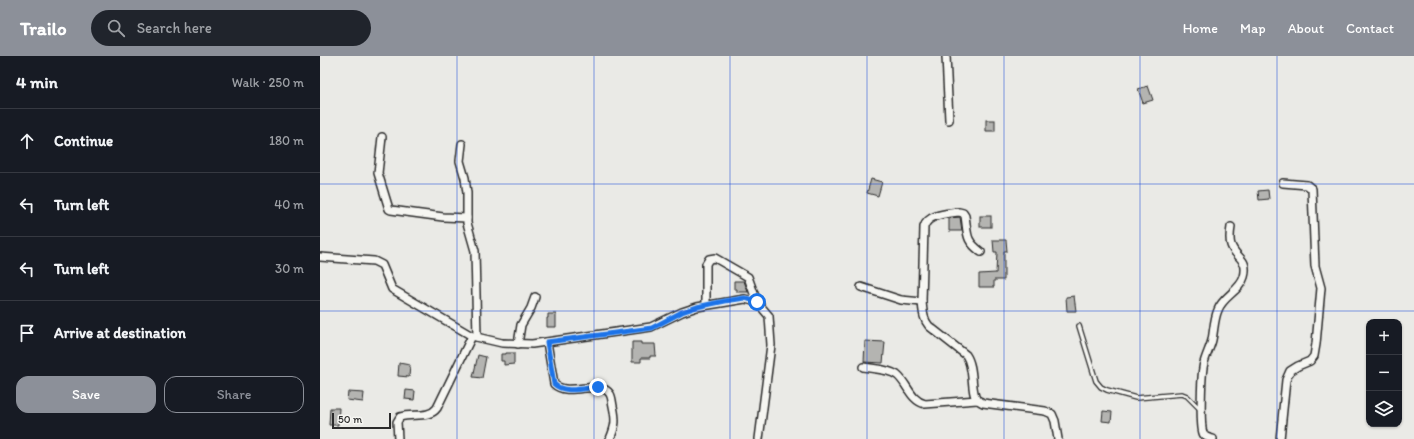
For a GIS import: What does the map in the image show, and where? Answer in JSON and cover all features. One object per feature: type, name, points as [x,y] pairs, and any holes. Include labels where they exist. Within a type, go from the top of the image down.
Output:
[{"type":"street","points":[[946,56],[949,120]]},
{"type":"street","points":[[382,137],[378,173],[389,209],[431,216],[467,218]]},
{"type":"street","points":[[398,439],[397,422],[400,417],[406,415],[434,413],[474,336],[475,251],[467,218],[467,193],[465,178],[460,161],[462,144]]},
{"type":"street","points":[[1280,439],[1286,380],[1290,371],[1310,361],[1314,356],[1321,288],[1315,266],[1312,189],[1307,185],[1283,183]]},
{"type":"street","points":[[977,400],[974,395],[970,360],[966,355],[929,326],[925,321],[923,314],[924,227],[928,219],[959,212],[963,213],[965,216],[968,240],[970,244],[981,252]]},
{"type":"street","points":[[1213,439],[1206,437],[1203,433],[1202,384],[1204,363],[1212,340],[1217,311],[1222,302],[1240,285],[1244,278],[1245,266],[1241,258],[1232,247],[1230,238],[1231,227]]},
{"type":"street","points":[[320,257],[374,261],[382,265],[392,288],[474,336],[502,343],[532,344],[652,328],[682,312],[706,305],[745,298],[757,302]]},
{"type":"street","points":[[706,305],[706,264],[709,259],[715,258],[748,277],[757,302],[768,316],[771,345],[759,439]]},
{"type":"street","points":[[861,287],[901,300],[922,302]]},
{"type":"street","points":[[518,344],[521,325],[531,308],[535,297]]},
{"type":"street","points":[[547,342],[554,384],[558,388],[598,387],[606,389],[610,395],[616,419],[615,429],[610,439]]},
{"type":"street","points":[[863,367],[892,372],[898,376],[914,398],[925,404],[977,400],[983,403],[1045,411],[1052,414],[1055,420],[1058,439]]},
{"type":"lane","points":[[1079,326],[1096,381],[1101,387],[1136,398],[1182,394],[1187,396],[1202,410]]},
{"type":"building","points":[[1148,86],[1153,100],[1143,103],[1138,89]]},
{"type":"building","points":[[986,120],[995,120],[995,131],[986,131]]},
{"type":"building","points":[[871,179],[882,182],[878,196],[867,193]]},
{"type":"building","points":[[1268,190],[1269,199],[1259,200],[1258,191]]},
{"type":"building","points":[[980,216],[991,216],[991,227],[980,227]]},
{"type":"building","points":[[960,217],[962,231],[949,231],[949,218]]},
{"type":"building","points":[[993,240],[1006,240],[1007,251],[1004,251],[1004,280],[994,280],[994,287],[979,287],[979,274],[996,273],[997,252],[994,252]]},
{"type":"building","points":[[734,281],[744,281],[748,292],[737,292],[737,289],[734,289]]},
{"type":"building","points":[[1074,296],[1076,311],[1067,311],[1066,297]]},
{"type":"building","points":[[548,314],[556,314],[556,327],[547,327]]},
{"type":"building","points":[[865,341],[885,342],[883,363],[864,362]]},
{"type":"building","points":[[632,342],[641,342],[641,344],[655,344],[656,356],[641,358],[641,362],[632,362]]},
{"type":"building","points":[[514,353],[514,364],[504,365],[504,361],[501,361],[501,354]]},
{"type":"building","points":[[478,355],[486,357],[482,378],[473,377]]},
{"type":"building","points":[[399,363],[410,365],[409,377],[398,376]]},
{"type":"building","points":[[406,390],[415,391],[414,400],[405,399]]},
{"type":"building","points":[[348,392],[364,393],[363,402],[347,400]]},
{"type":"building","points":[[330,408],[339,408],[338,425],[329,425]]},
{"type":"building","points":[[1103,411],[1112,412],[1111,422],[1102,421]]},
{"type":"route","points":[[598,387],[558,388],[554,384],[547,342],[652,328],[682,312],[725,301],[745,298],[757,302]]}]
